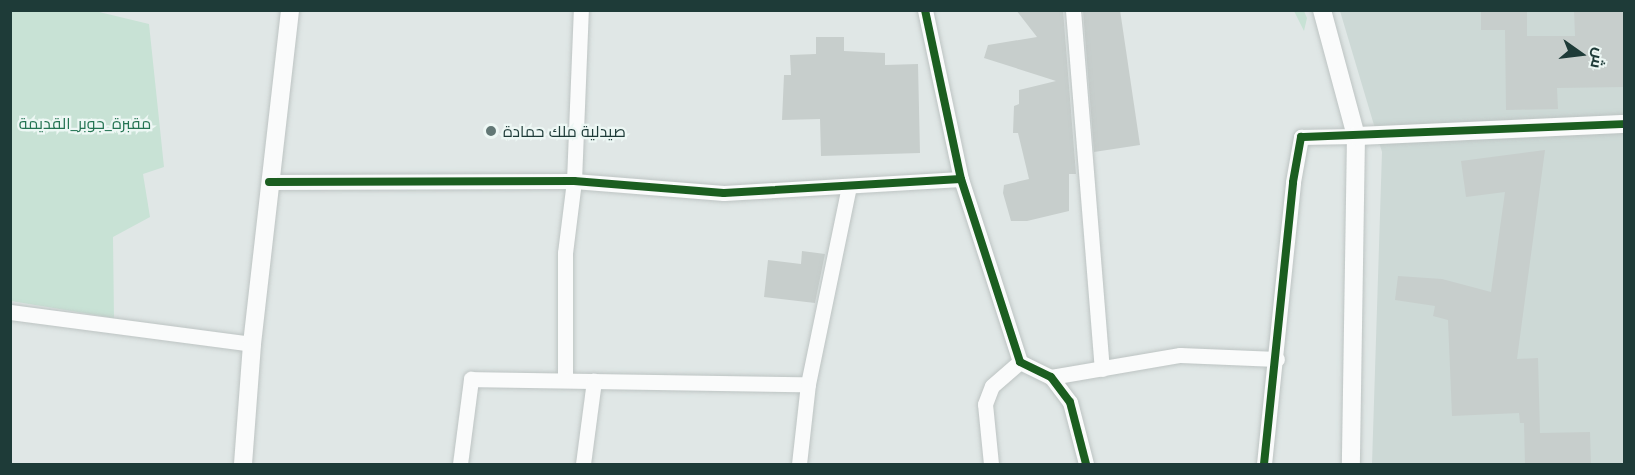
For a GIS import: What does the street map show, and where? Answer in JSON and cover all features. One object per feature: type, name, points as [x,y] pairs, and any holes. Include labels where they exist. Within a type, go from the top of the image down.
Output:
[{"type":"street","points":[[243,465],[252,344],[290,10]]},
{"type":"street","points":[[565,380],[565,253],[574,181],[581,10]]},
{"type":"street","points":[[925,10],[961,179],[1020,362],[1051,377],[1070,402],[1086,465]]},
{"type":"street","points":[[1073,10],[1102,369]]},
{"type":"street","points":[[1322,10],[1356,136],[1351,465]]},
{"type":"street","points":[[1264,465],[1277,359],[1293,182],[1301,136],[1356,136],[1624,124]]},
{"type":"street","points":[[269,182],[574,181],[724,193],[961,179]]},
{"type":"street","points":[[799,465],[808,384],[849,186]]},
{"type":"street","points":[[10,312],[252,344]]},
{"type":"street","points":[[1051,377],[1180,355],[1277,359]]},
{"type":"street","points":[[991,465],[985,404],[992,386],[1020,362]]},
{"type":"street","points":[[460,465],[471,379],[808,384]]},
{"type":"street","points":[[583,465],[594,381]]},
{"type":"shaded area","points":[[1340,11],[1624,11],[1624,464],[1372,464],[1382,152]]},
{"type":"green space","name":"مقبرة_جوبر_القديمة","points":[[10,11],[95,11],[149,24],[164,167],[143,174],[150,217],[113,237],[114,318],[11,301]]},
{"type":"green space","points":[[1294,11],[1304,11],[1307,18],[1304,31]]},
{"type":"building","points":[[1016,10],[1063,10],[1076,174],[1069,174],[1069,211],[1027,221],[1011,221],[1003,193],[1004,185],[1029,179],[1018,133],[1013,133],[1014,106],[1019,104],[1019,90],[1056,81],[984,58],[988,45],[1037,37]]},
{"type":"building","points":[[1083,10],[1120,10],[1140,145],[1094,152]]},
{"type":"building","points":[[1481,10],[1527,10],[1527,36],[1575,36],[1574,10],[1624,10],[1624,87],[1557,88],[1558,109],[1506,110],[1505,30],[1481,30]]},
{"type":"building","points":[[816,37],[844,37],[844,51],[885,53],[885,65],[918,64],[920,153],[821,156],[820,119],[782,120],[784,75],[791,75],[790,55],[816,54]]},
{"type":"building","points":[[1545,150],[1517,359],[1538,358],[1540,433],[1590,432],[1591,465],[1525,465],[1524,423],[1520,423],[1519,413],[1452,416],[1448,320],[1433,316],[1435,306],[1395,300],[1398,276],[1442,279],[1491,292],[1505,192],[1466,197],[1461,161]]},
{"type":"building","points":[[802,251],[825,254],[815,303],[764,297],[768,260],[801,264]]},
{"type":"cycle path","points":[[925,10],[961,179],[1020,362],[1051,377],[1070,402],[1086,464]]},
{"type":"cycle path","points":[[1264,464],[1293,182],[1301,137],[1624,124]]},
{"type":"cycle path","points":[[269,182],[574,181],[724,193],[961,179]]},
{"type":"place","name":"صيدلية ملك حمادة","points":[[491,131]]}]
